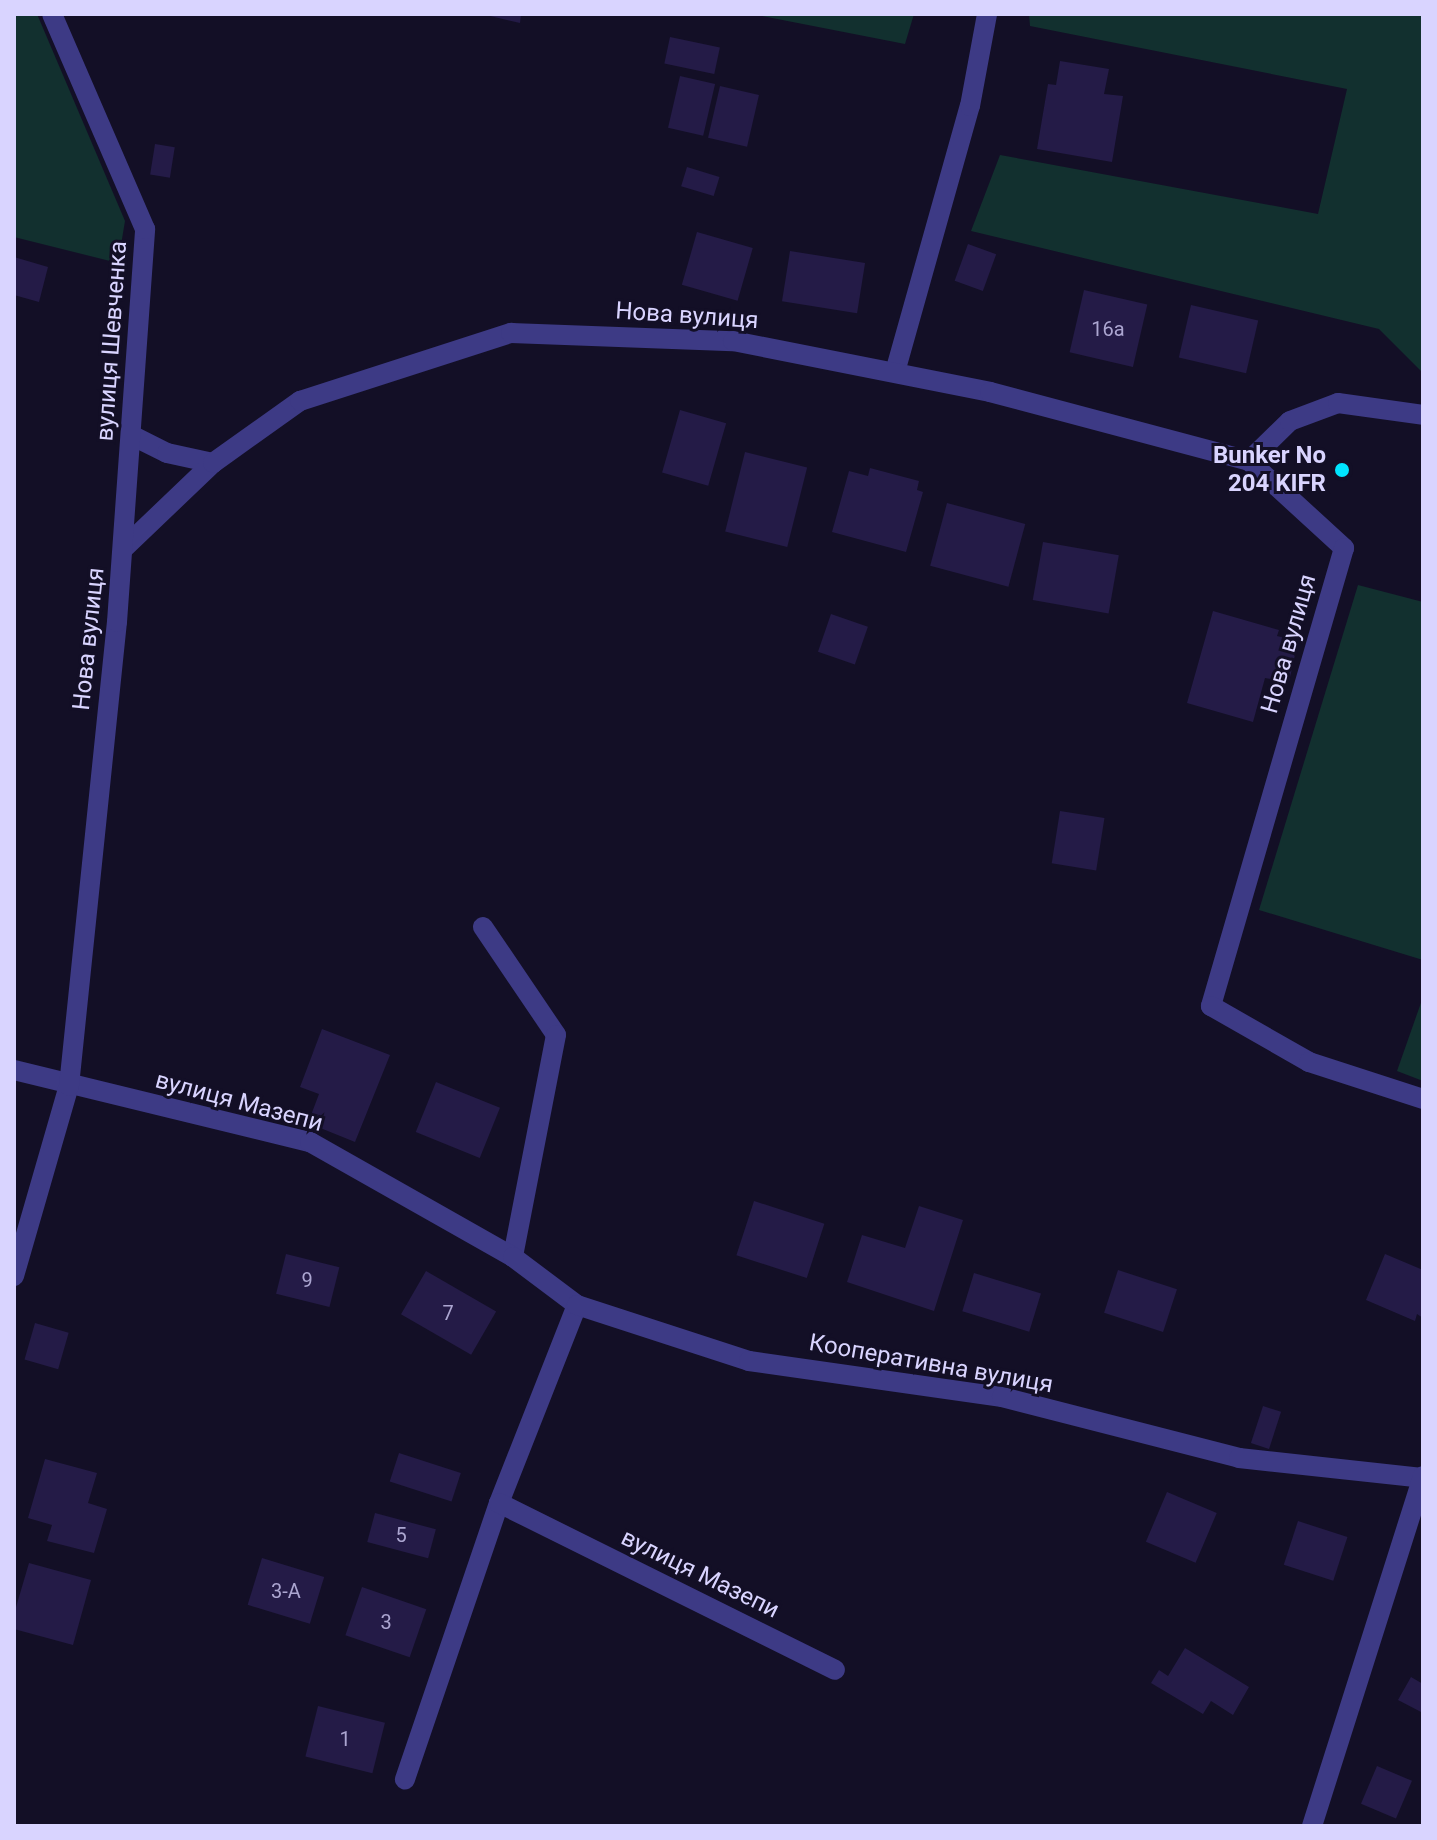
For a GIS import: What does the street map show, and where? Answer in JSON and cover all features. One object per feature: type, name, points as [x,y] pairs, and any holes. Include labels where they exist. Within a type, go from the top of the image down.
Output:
[{"type":"street","name":"вулиця Шевченка","points":[[52,14],[145,229],[124,548]]},
{"type":"street","points":[[895,372],[970,106],[987,14]]},
{"type":"street","name":"Нова вулиця","points":[[14,1276],[69,1086],[124,548],[213,463],[300,401],[511,333],[733,341],[990,392],[1249,461],[1344,548],[1211,1006],[1309,1062],[1423,1099]]},
{"type":"street","points":[[1249,461],[1290,421],[1338,403],[1423,415]]},
{"type":"street","points":[[131,435],[167,453],[213,463]]},
{"type":"street","points":[[483,927],[556,1035],[513,1257]]},
{"type":"street","points":[[14,1070],[69,1086]]},
{"type":"street","name":"вулиця Мазепи","points":[[69,1086],[310,1142],[513,1257],[577,1305]]},
{"type":"street","points":[[405,1779],[499,1503],[577,1305]]},
{"type":"street","name":"Кооперативна вулиця","points":[[577,1305],[749,1361],[1002,1397],[1239,1458],[1422,1477],[1312,1826]]},
{"type":"street","name":"вулиця Мазепи","points":[[499,1503],[835,1670]]},
{"type":"green space","points":[[14,14],[37,14],[125,221],[118,263],[14,237]]},
{"type":"green space","points":[[752,14],[914,14],[905,44]]},
{"type":"green space","points":[[1029,14],[1423,14],[1423,373],[1379,329],[971,231],[1000,155],[1318,214],[1347,89],[1030,26]]},
{"type":"green space","points":[[1358,585],[1423,602],[1423,960],[1259,910]]},
{"type":"green space","points":[[1423,997],[1423,1081],[1397,1071]]},
{"type":"building","points":[[482,14],[521,14],[520,23]]},
{"type":"building","points":[[670,37],[720,48],[714,74],[664,63]]},
{"type":"building","points":[[1060,61],[1109,69],[1104,94],[1123,96],[1112,162],[1037,149],[1048,84],[1056,85]]},
{"type":"building","points":[[680,76],[715,84],[703,136],[668,128]]},
{"type":"building","points":[[720,86],[759,95],[747,147],[708,138]]},
{"type":"building","points":[[155,144],[175,147],[170,178],[150,175]]},
{"type":"building","points":[[687,167],[720,177],[714,196],[681,186]]},
{"type":"building","points":[[697,232],[753,248],[738,301],[682,285]]},
{"type":"building","points":[[968,244],[996,254],[983,291],[955,281]]},
{"type":"building","points":[[790,251],[865,263],[857,313],[782,301]]},
{"type":"building","points":[[14,257],[48,267],[39,302],[14,295]]},
{"type":"building","points":[[1084,290],[1147,305],[1133,367],[1070,352]]},
{"type":"building","points":[[1191,305],[1258,321],[1246,373],[1179,358]]},
{"type":"building","points":[[680,410],[726,423],[708,486],[662,472]]},
{"type":"building","points":[[745,452],[807,467],[787,547],[725,532]]},
{"type":"building","points":[[870,468],[919,481],[917,490],[923,492],[906,552],[832,532],[849,471],[868,476]]},
{"type":"building","points":[[947,503],[1025,524],[1008,587],[930,566]]},
{"type":"building","points":[[1043,542],[1119,555],[1109,613],[1033,600]]},
{"type":"building","points":[[1213,611],[1279,630],[1277,636],[1298,641],[1289,682],[1265,678],[1253,722],[1187,703]]},
{"type":"building","points":[[831,614],[868,627],[855,665],[818,652]]},
{"type":"building","points":[[1060,811],[1104,818],[1096,870],[1052,863]]},
{"type":"building","points":[[322,1029],[390,1055],[355,1142],[308,1123],[319,1094],[300,1087]]},
{"type":"building","points":[[436,1082],[500,1108],[480,1158],[416,1132]]},
{"type":"building","points":[[754,1201],[824,1224],[807,1278],[736,1255]]},
{"type":"building","points":[[919,1206],[963,1220],[934,1311],[847,1282],[862,1235],[905,1248]]},
{"type":"building","points":[[286,1254],[339,1267],[329,1307],[276,1294]]},
{"type":"building","points":[[1385,1254],[1423,1270],[1423,1318],[1417,1314],[1415,1321],[1366,1300]]},
{"type":"building","points":[[1118,1270],[1177,1289],[1163,1332],[1104,1313]]},
{"type":"building","points":[[426,1271],[496,1312],[471,1355],[401,1314]]},
{"type":"building","points":[[974,1273],[1041,1293],[1029,1332],[962,1311]]},
{"type":"building","points":[[35,1323],[69,1333],[58,1369],[25,1360]]},
{"type":"building","points":[[1263,1406],[1281,1412],[1269,1449],[1251,1443]]},
{"type":"building","points":[[399,1453],[461,1473],[452,1502],[390,1482]]},
{"type":"building","points":[[45,1459],[97,1473],[88,1503],[107,1509],[94,1553],[47,1541],[52,1525],[28,1518]]},
{"type":"building","points":[[1167,1492],[1217,1513],[1196,1563],[1146,1542]]},
{"type":"building","points":[[375,1513],[436,1529],[428,1558],[367,1542]]},
{"type":"building","points":[[1298,1521],[1347,1537],[1333,1581],[1284,1565]]},
{"type":"building","points":[[262,1558],[324,1577],[310,1624],[248,1605]]},
{"type":"building","points":[[29,1563],[91,1580],[73,1645],[14,1629],[14,1614]]},
{"type":"building","points":[[362,1587],[426,1609],[410,1657],[345,1635]]},
{"type":"building","points":[[1185,1648],[1249,1687],[1233,1715],[1211,1701],[1203,1714],[1151,1683],[1159,1670],[1168,1676]]},
{"type":"building","points":[[1411,1677],[1423,1684],[1423,1713],[1398,1700]]},
{"type":"building","points":[[318,1706],[385,1723],[372,1773],[305,1756]]},
{"type":"building","points":[[1377,1766],[1412,1781],[1396,1819],[1361,1804]]},
{"type":"place","name":"Bunker No 204 KIFR","points":[[1342,470]]}]
